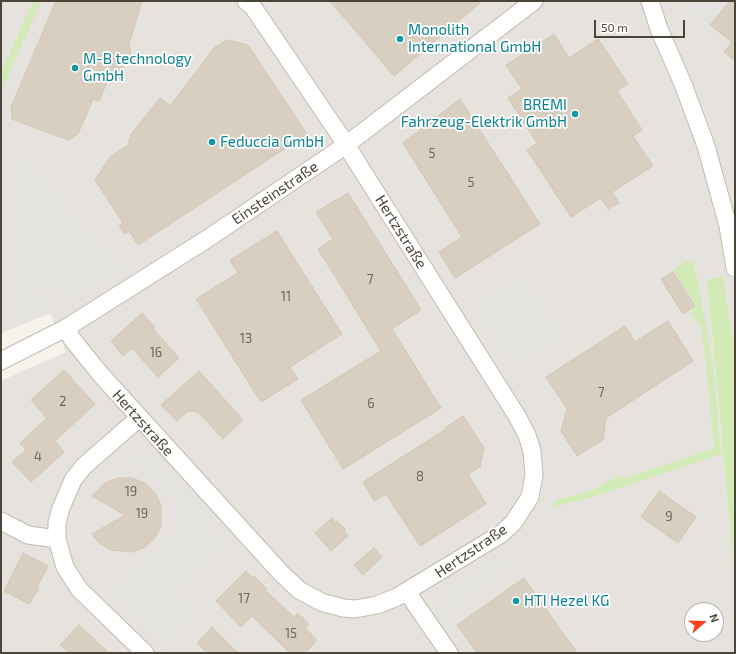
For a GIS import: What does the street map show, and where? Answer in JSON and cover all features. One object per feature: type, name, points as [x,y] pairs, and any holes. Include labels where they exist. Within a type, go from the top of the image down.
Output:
[{"type":"street","name":"Hertzstraße","points":[[66,328],[80,350],[139,418],[281,573],[310,597],[332,606],[355,609],[367,608],[386,602],[407,592],[490,542],[513,523],[523,510],[533,489],[532,451],[527,435],[517,416],[346,145],[253,7],[246,1]]},
{"type":"street","name":"Einsteinstraße","points":[[1,361],[66,328],[207,239],[346,145],[534,1]]},
{"type":"street","points":[[640,1],[659,28]]},
{"type":"street","points":[[650,1],[659,28],[683,84],[706,146],[728,226],[735,268]]},
{"type":"street","points":[[139,418],[84,466],[72,480],[57,523],[57,539],[65,567],[79,589],[145,653]]},
{"type":"street","points":[[1,522],[28,535],[57,539]]},
{"type":"street","points":[[407,592],[449,653]]},
{"type":"shaded area","points":[[1,1],[735,1],[735,335],[732,335],[723,276],[707,281],[735,579],[735,653],[1,653],[1,381],[66,352],[50,313],[1,333]]},
{"type":"shaded area","points":[[687,1],[730,1],[710,25],[693,15]]},
{"type":"shaded area","points":[[1,129],[127,270],[67,305],[57,295],[49,282],[39,288],[50,313],[1,333]]},
{"type":"shaded area","points":[[527,273],[567,334],[514,370],[472,306]]},
{"type":"shaded area","points":[[144,444],[219,519],[210,528],[228,547],[182,591],[203,613],[164,651],[108,594],[167,535],[170,526],[171,515],[166,501],[127,460]]},
{"type":"shaded area","points":[[502,549],[514,567],[447,613],[453,623],[443,629],[430,609],[439,604],[434,597]]},
{"type":"green space","points":[[33,1],[41,1],[1,92],[1,73]]},
{"type":"green space","points":[[687,261],[694,263],[712,359],[721,454],[593,497],[555,507],[554,501],[593,490],[620,475],[623,479],[714,448],[706,360],[701,328],[691,311],[697,306],[673,270]]},
{"type":"green space","points":[[723,276],[732,335],[735,335],[735,579],[707,280]]},
{"type":"building","name":"M-B technology GmbH","points":[[56,1],[142,1],[129,44],[131,54],[124,63],[120,79],[110,75],[99,101],[93,99],[78,134],[68,140],[12,119],[11,107]]},
{"type":"building","name":"Monolith International GmbH","points":[[330,1],[482,1],[394,76]]},
{"type":"building","points":[[730,1],[735,1],[735,61],[724,52],[732,42],[710,25]]},
{"type":"building","name":"BREMI Fahrzeug-Elektrik GmbH","points":[[554,34],[569,58],[598,39],[628,84],[617,91],[642,130],[633,136],[653,166],[612,192],[619,203],[608,209],[601,198],[571,217],[527,150],[537,143],[508,98],[522,89],[506,65]]},
{"type":"building","name":"Feduccia GmbH","points":[[227,40],[248,45],[307,134],[138,245],[129,231],[125,234],[119,226],[123,223],[95,180],[110,157],[130,144],[128,141],[132,137],[130,136],[160,98],[170,106],[214,48]]},
{"type":"building","points":[[460,99],[540,224],[455,278],[439,252],[462,237],[403,143]]},
{"type":"building","points":[[348,193],[421,310],[392,329],[441,408],[343,469],[301,400],[381,351],[318,249],[333,239],[316,212]]},
{"type":"building","points":[[277,231],[342,334],[290,367],[298,379],[261,402],[196,299],[238,273],[230,260]]},
{"type":"building","points":[[673,272],[695,306],[683,314],[661,279]]},
{"type":"building","points":[[142,313],[155,327],[153,329],[179,358],[158,377],[132,348],[123,356],[111,341]]},
{"type":"building","points":[[668,321],[693,361],[606,418],[603,440],[577,456],[561,431],[567,409],[546,377],[625,326],[635,342]]},
{"type":"building","points":[[64,370],[95,404],[55,441],[64,452],[31,482],[12,462],[26,450],[20,443],[47,418],[31,400]]},
{"type":"building","points":[[199,371],[243,420],[223,439],[198,412],[188,411],[177,421],[161,405]]},
{"type":"building","points":[[463,416],[484,448],[480,467],[468,474],[486,504],[420,546],[386,494],[374,501],[363,482],[446,429],[445,428]]},
{"type":"building","points":[[118,478],[132,478],[145,483],[155,493],[161,505],[161,526],[155,538],[145,547],[132,552],[111,550],[99,543],[92,534],[125,515],[92,496],[105,483]]},
{"type":"building","points":[[659,491],[696,517],[678,543],[641,517]]},
{"type":"building","points":[[332,518],[335,523],[337,521],[346,530],[344,532],[348,536],[331,551],[315,533]]},
{"type":"building","points":[[374,548],[382,557],[363,575],[354,565]]},
{"type":"building","points":[[23,553],[48,566],[37,587],[39,588],[29,604],[4,591]]},
{"type":"building","points":[[246,571],[252,577],[254,576],[267,589],[265,590],[294,617],[298,613],[309,624],[305,628],[317,640],[305,653],[290,653],[252,616],[241,627],[216,601]]},
{"type":"building","name":"HTI Hezel KG","points":[[524,578],[577,653],[477,653],[457,625]]},
{"type":"building","points":[[79,625],[109,653],[69,653],[60,645]]},
{"type":"building","points":[[212,627],[238,653],[207,653],[197,643]]},
{"type":"place","name":"Monolith International GmbH","points":[[400,39]]},
{"type":"place","name":"M-B technology GmbH","points":[[75,68]]},
{"type":"place","name":"BREMI Fahrzeug-Elektrik GmbH","points":[[575,114]]},
{"type":"place","name":"Feduccia GmbH","points":[[212,142]]},
{"type":"place","name":"HTI Hezel KG","points":[[516,601]]}]
